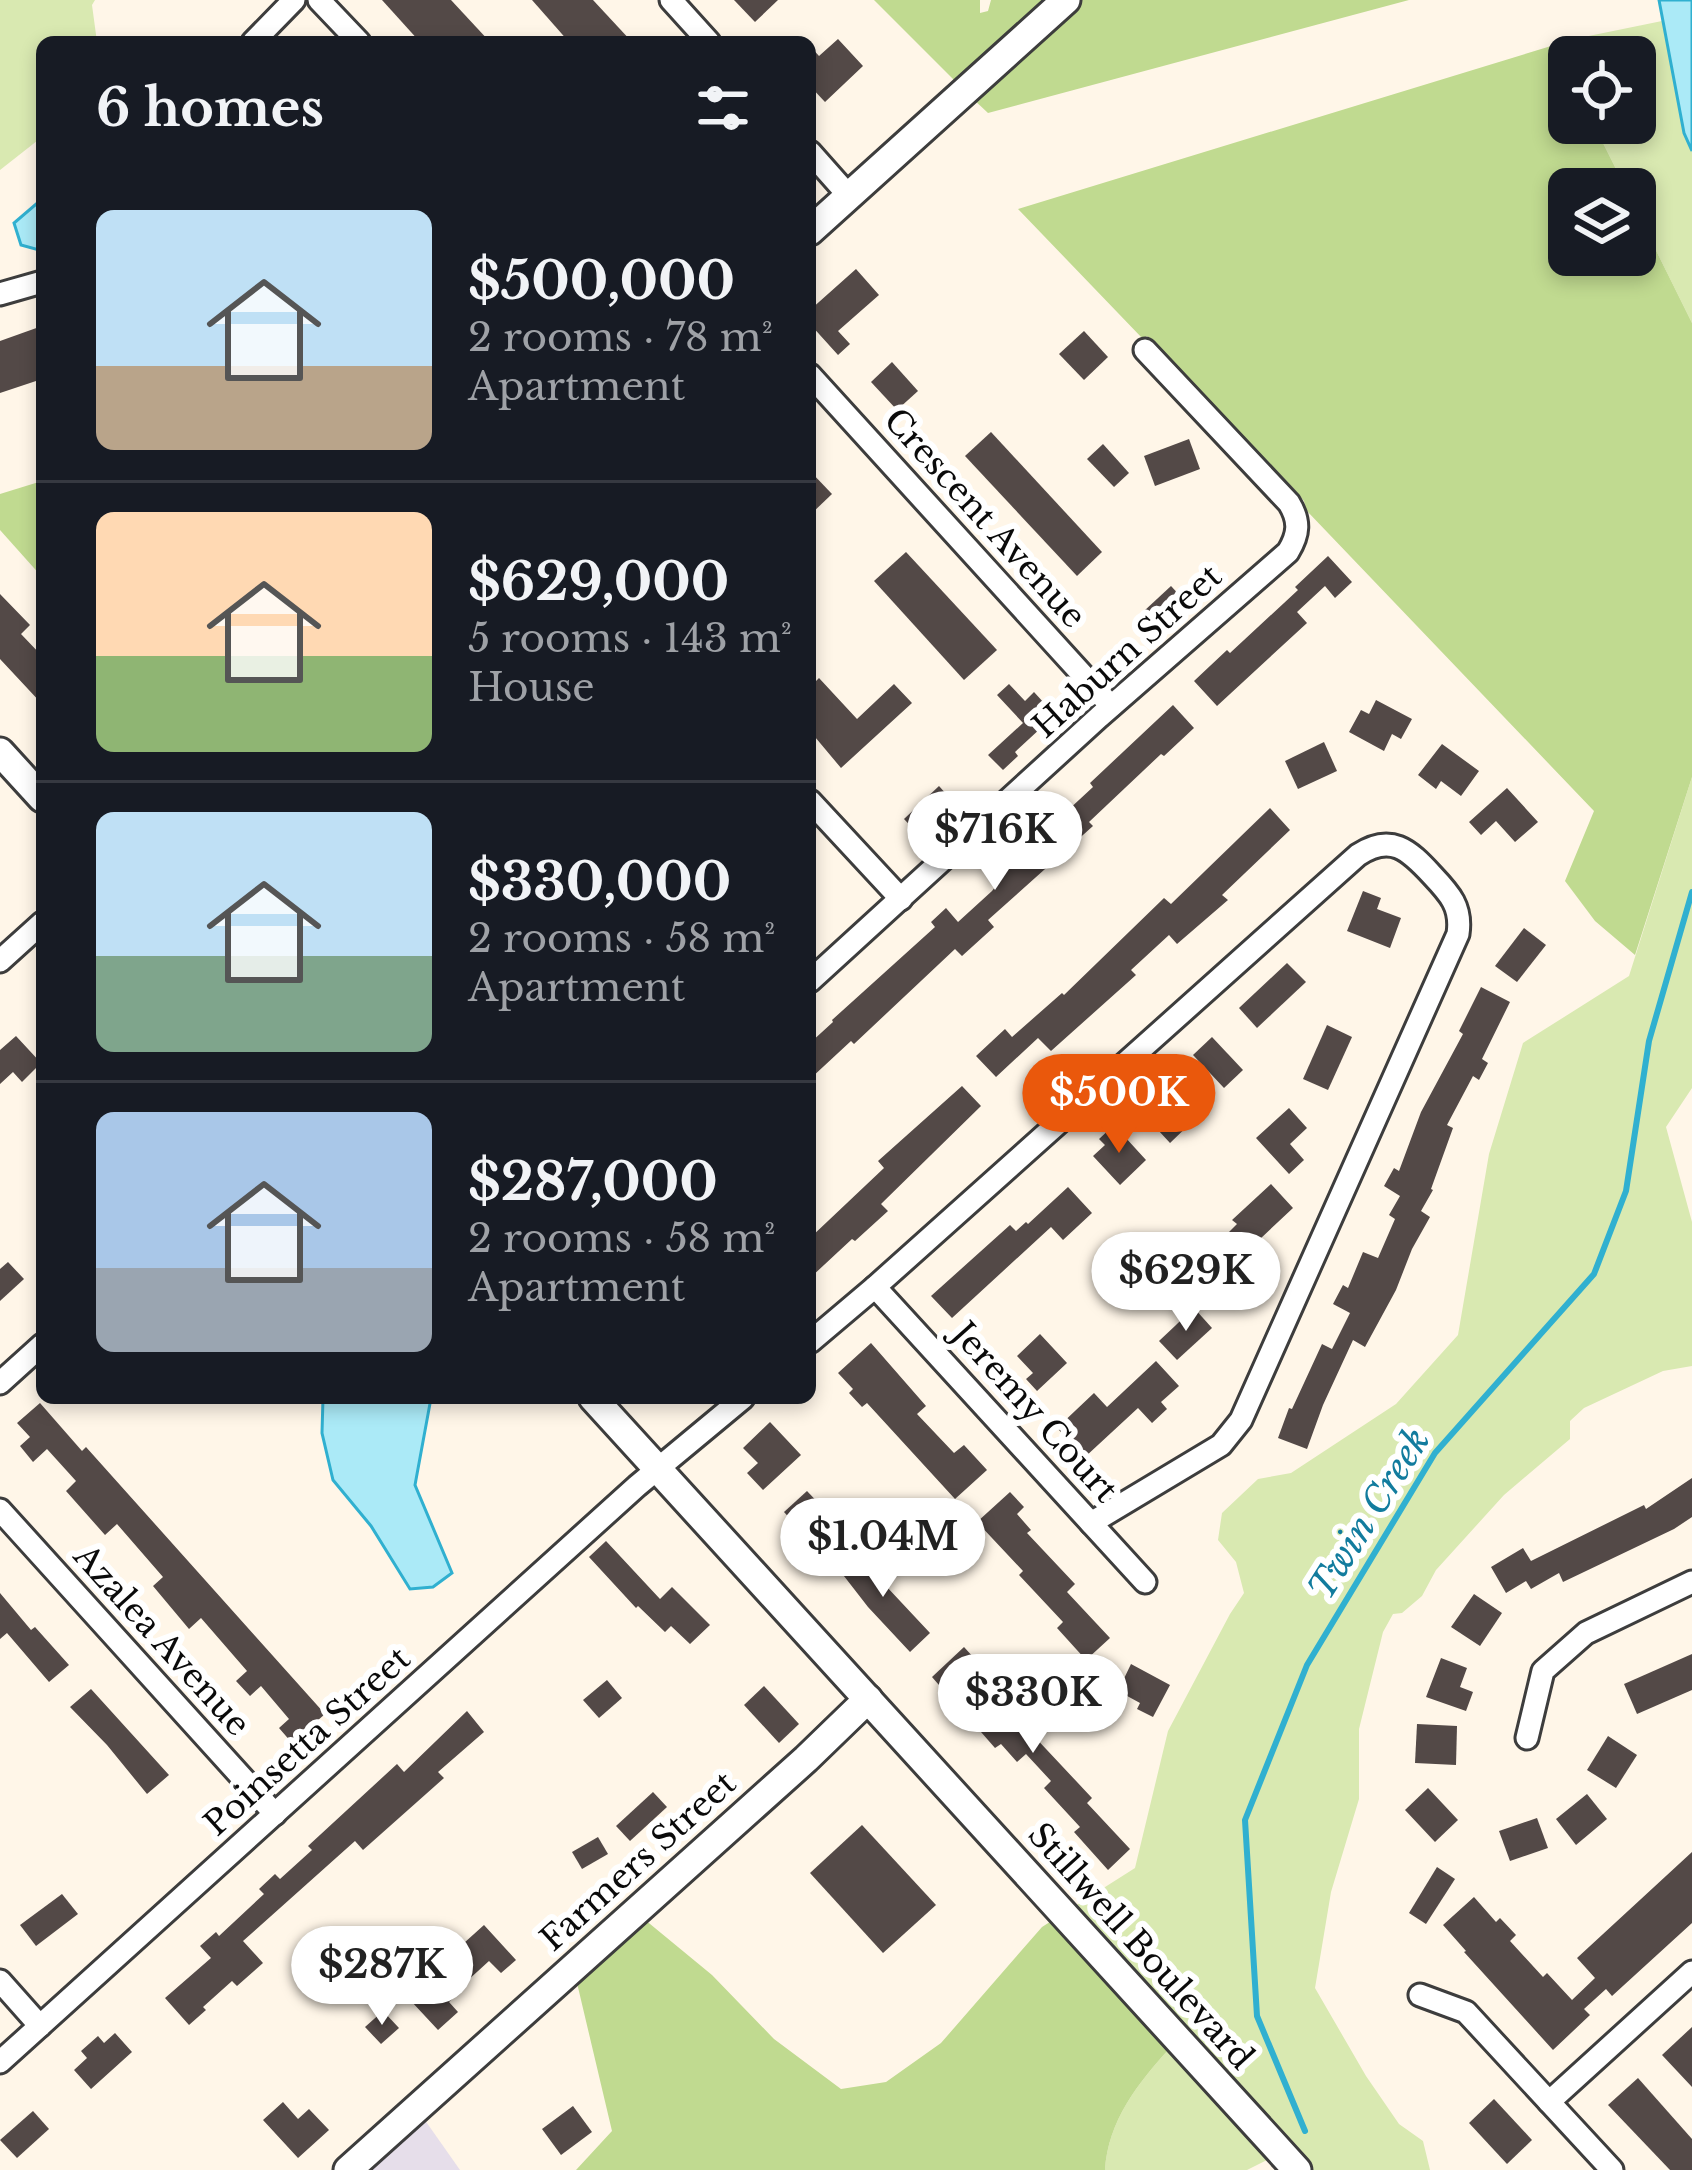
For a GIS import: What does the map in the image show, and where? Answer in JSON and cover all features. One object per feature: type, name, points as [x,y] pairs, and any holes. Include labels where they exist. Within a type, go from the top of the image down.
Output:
[{"type":"street","points":[[259,36],[294,0]]},
{"type":"street","points":[[320,0],[353,36]]},
{"type":"street","points":[[671,0],[704,36]]},
{"type":"street","points":[[816,226],[1066,0]]},
{"type":"street","points":[[816,159],[850,196]]},
{"type":"street","points":[[0,295],[36,284]]},
{"type":"street","name":"Haburn Street","points":[[816,976],[1111,706],[1288,552],[1295,540],[1298,526],[1289,502],[1145,350]]},
{"type":"street","name":"Crescent Avenue","points":[[816,382],[1111,706]]},
{"type":"street","points":[[0,752],[36,791]]},
{"type":"street","points":[[816,807],[901,899]]},
{"type":"street","points":[[816,1337],[1364,850],[1379,845],[1405,849],[1451,896],[1460,920],[1458,934],[1241,1420],[1221,1445],[1091,1523]]},
{"type":"street","points":[[0,961],[36,928]]},
{"type":"street","name":"Jeremy Court","points":[[875,1287],[1145,1582]]},
{"type":"street","points":[[0,1383],[36,1351]]},
{"type":"street","name":"Stillwell Boulevard","points":[[598,1404],[1297,2170]]},
{"type":"street","name":"Poinsetta Street","points":[[0,2062],[736,1404]]},
{"type":"street","name":"Azalea Avenue","points":[[0,1510],[275,1814]]},
{"type":"street","points":[[1526,1738],[1543,1671],[1586,1634],[1692,1582]]},
{"type":"street","name":"Farmers Street","points":[[348,2170],[868,1699]]},
{"type":"street","points":[[1550,2102],[1692,1972]]},
{"type":"street","points":[[0,1981],[40,2026]]},
{"type":"street","points":[[1420,1995],[1466,2012],[1612,2170]]},
{"type":"shaded area","points":[[422,2116],[460,2170],[363,2170]]},
{"type":"green space","points":[[0,0],[95,0],[96,36],[36,36],[36,142],[0,170]]},
{"type":"green space","points":[[874,0],[980,0],[980,13],[988,11],[991,0],[1052,0],[958,84]]},
{"type":"green space","points":[[1080,0],[1409,0],[988,113],[972,98]]},
{"type":"green space","points":[[1662,21],[1684,133],[1692,151],[1692,323],[1656,250],[1656,168],[1616,168],[1604,144],[1656,144],[1656,36],[1589,36]]},
{"type":"green space","points":[[1548,47],[1548,144],[1604,144],[1616,168],[1548,168],[1548,276],[1656,276],[1656,250],[1692,323],[1692,777],[1635,955],[1595,921],[1565,881],[1594,811],[1306,510],[1294,489],[1018,209]]},
{"type":"green space","points":[[36,483],[36,570],[0,530],[0,494]]},
{"type":"green space","points":[[1692,777],[1692,1088],[1666,1127],[1692,1222],[1692,1366],[1663,1371],[1584,1408],[1570,1421],[1570,1439],[1504,1495],[1436,1570],[1422,1596],[1402,1613],[1393,1614],[1383,1632],[1359,1729],[1359,1799],[1331,1892],[1315,1988],[1399,2124],[1423,2141],[1430,2170],[1312,2170],[1072,1908],[1135,1868],[1168,1731],[1244,1593],[1236,1562],[1218,1540],[1222,1513],[1258,1479],[1291,1473],[1396,1404],[1458,1335],[1489,1154],[1523,1043],[1629,976]]},
{"type":"green space","points":[[644,1919],[712,1975],[774,2039],[841,2089],[886,2082],[941,2043],[1053,1920],[1170,2048],[1118,2119],[1105,2170],[576,2170],[612,2131],[577,1983]]},
{"type":"green space","points":[[1170,2048],[1282,2170],[1267,2160],[1247,2170],[1105,2170],[1118,2119]]},
{"type":"water","points":[[1659,0],[1692,0],[1692,151],[1684,133]]},
{"type":"water","points":[[36,204],[36,249],[21,245],[14,223]]},
{"type":"water","points":[[323,1404],[430,1404],[415,1485],[452,1573],[433,1587],[410,1589],[371,1526],[333,1480],[322,1433]]},
{"type":"building","points":[[382,0],[451,0],[484,36],[415,36]]},
{"type":"building","points":[[532,0],[593,0],[626,36],[564,36]]},
{"type":"building","points":[[734,0],[778,0],[755,22]]},
{"type":"building","points":[[838,39],[863,66],[825,102],[816,92],[816,53],[819,56]]},
{"type":"building","points":[[856,269],[879,295],[838,331],[850,344],[838,355],[816,331],[816,305]]},
{"type":"building","points":[[36,328],[36,381],[0,393],[0,341]]},
{"type":"building","points":[[1084,331],[1108,357],[1084,380],[1059,354]]},
{"type":"building","points":[[892,362],[918,391],[897,410],[871,382]]},
{"type":"building","points":[[991,432],[1102,552],[1077,576],[965,456]]},
{"type":"building","points":[[1189,439],[1200,469],[1155,486],[1144,456]]},
{"type":"building","points":[[1103,444],[1129,473],[1114,487],[1087,459]]},
{"type":"building","points":[[816,477],[832,494],[816,509]]},
{"type":"building","points":[[906,552],[997,650],[964,680],[874,581]]},
{"type":"building","points":[[1328,556],[1352,582],[1335,598],[1325,586],[1297,612],[1307,623],[1217,706],[1194,681],[1298,590],[1295,587]]},
{"type":"building","points":[[1171,586],[1183,599],[1156,623],[1144,611]]},
{"type":"building","points":[[0,594],[30,625],[21,634],[36,650],[36,698],[0,659]]},
{"type":"building","points":[[819,678],[857,719],[894,684],[912,703],[841,768],[816,738]]},
{"type":"building","points":[[1009,684],[1025,701],[1034,692],[1055,715],[1015,752],[1018,756],[1003,770],[988,755],[1023,723],[997,695]]},
{"type":"building","points":[[1376,700],[1412,719],[1401,739],[1392,734],[1384,751],[1349,732],[1361,710],[1369,714]]},
{"type":"building","points":[[1173,705],[1194,728],[988,920],[994,927],[962,956],[955,949],[816,1073],[816,1038],[832,1020],[935,927],[931,922],[946,908],[958,922],[992,891],[1001,879],[995,872],[1093,787],[1090,783]]},
{"type":"building","points":[[1324,742],[1337,771],[1298,789],[1285,761]]},
{"type":"building","points":[[1442,744],[1479,771],[1461,796],[1441,781],[1436,789],[1418,775]]},
{"type":"building","points":[[939,786],[956,805],[922,838],[904,819]]},
{"type":"building","points":[[1507,788],[1538,822],[1515,842],[1496,821],[1481,835],[1469,822]]},
{"type":"building","points":[[1270,808],[1290,830],[1222,895],[1228,900],[1177,944],[1169,935],[1131,970],[1136,975],[1051,1051],[1038,1038],[996,1077],[976,1056],[1005,1029],[1012,1037],[1064,995],[1164,898],[1171,904]]},
{"type":"building","points":[[1363,891],[1381,898],[1377,909],[1401,918],[1390,948],[1347,931]]},
{"type":"building","points":[[1524,928],[1546,945],[1517,982],[1495,966]]},
{"type":"building","points":[[1287,963],[1306,982],[1257,1028],[1239,1008]]},
{"type":"building","points":[[1481,987],[1510,1002],[1482,1059],[1488,1063],[1479,1080],[1473,1076],[1447,1125],[1453,1128],[1433,1190],[1421,1211],[1430,1217],[1365,1347],[1353,1340],[1307,1449],[1278,1438],[1322,1344],[1332,1349],[1350,1313],[1333,1304],[1343,1285],[1348,1288],[1363,1252],[1378,1258],[1395,1219],[1389,1215],[1400,1196],[1384,1186],[1394,1168],[1399,1171],[1421,1112],[1463,1034],[1459,1031]]},
{"type":"building","points":[[1327,1025],[1352,1037],[1328,1090],[1303,1079]]},
{"type":"building","points":[[16,1036],[36,1058],[36,1068],[22,1082],[13,1072],[0,1084],[0,1050]]},
{"type":"building","points":[[1212,1037],[1243,1070],[1224,1088],[1193,1055]]},
{"type":"building","points":[[962,1086],[981,1106],[881,1204],[888,1211],[816,1272],[816,1232],[884,1168],[878,1161]]},
{"type":"building","points":[[1151,1090],[1159,1099],[1169,1090],[1196,1118],[1170,1143],[1135,1105]]},
{"type":"building","points":[[1289,1108],[1307,1128],[1290,1144],[1304,1160],[1289,1174],[1256,1138]]},
{"type":"building","points":[[1114,1125],[1146,1160],[1120,1185],[1093,1156],[1105,1145],[1099,1139]]},
{"type":"building","points":[[1271,1184],[1293,1208],[1243,1255],[1247,1259],[1211,1296],[1191,1277],[1202,1265],[1199,1262],[1237,1224],[1232,1220]]},
{"type":"building","points":[[1068,1187],[1092,1213],[1063,1240],[1051,1227],[952,1318],[931,1296],[1010,1225],[1016,1231],[1028,1224]]},
{"type":"building","points":[[8,1262],[24,1279],[0,1301],[0,1269]]},
{"type":"building","points":[[1194,1308],[1212,1328],[1177,1360],[1159,1341]]},
{"type":"building","points":[[1040,1334],[1067,1363],[1037,1391],[1026,1379],[1033,1373],[1017,1356]]},
{"type":"building","points":[[871,1343],[926,1406],[917,1414],[954,1453],[964,1445],[987,1470],[955,1499],[867,1403],[862,1407],[849,1393],[853,1389],[838,1373]]},
{"type":"building","points":[[1156,1361],[1179,1386],[1161,1402],[1167,1409],[1152,1423],[1138,1408],[1085,1457],[1057,1428],[1094,1393],[1107,1407]]},
{"type":"building","points":[[41,1404],[82,1451],[86,1447],[325,1714],[292,1743],[279,1728],[289,1719],[261,1686],[250,1696],[236,1681],[247,1671],[201,1618],[189,1629],[153,1586],[163,1577],[117,1524],[105,1535],[66,1491],[76,1481],[47,1449],[33,1462],[20,1446],[30,1437],[17,1423]]},
{"type":"building","points":[[770,1422],[801,1455],[763,1490],[747,1473],[758,1463],[743,1448]]},
{"type":"building","points":[[1692,1478],[1692,1517],[1563,1582],[1559,1573],[1531,1589],[1526,1581],[1506,1593],[1491,1567],[1523,1548],[1531,1561],[1644,1505],[1646,1509]]},
{"type":"building","points":[[807,1491],[842,1528],[818,1550],[784,1512]]},
{"type":"building","points":[[1010,1492],[1024,1507],[1017,1514],[1031,1530],[1027,1533],[1075,1584],[1067,1592],[1110,1638],[1086,1660],[1057,1628],[1063,1622],[1019,1575],[1023,1571],[977,1522]]},
{"type":"building","points":[[606,1541],[660,1599],[672,1587],[710,1625],[690,1644],[671,1626],[665,1632],[589,1557]]},
{"type":"building","points":[[861,1548],[886,1586],[930,1633],[910,1652],[837,1567]]},
{"type":"building","points":[[0,1593],[69,1665],[49,1682],[7,1633],[0,1639]]},
{"type":"building","points":[[1474,1594],[1502,1613],[1480,1646],[1451,1627]]},
{"type":"building","points":[[964,1647],[995,1681],[988,1687],[1092,1798],[1087,1803],[1130,1849],[1108,1870],[1074,1832],[1080,1827],[1044,1788],[1051,1781],[1026,1754],[1017,1762],[1001,1744],[995,1748],[981,1732],[994,1720],[957,1681],[945,1692],[932,1677]]},
{"type":"building","points":[[1692,1654],[1692,1690],[1637,1714],[1624,1684]]},
{"type":"building","points":[[1441,1658],[1467,1668],[1460,1687],[1473,1692],[1466,1711],[1426,1697]]},
{"type":"building","points":[[1131,1664],[1170,1685],[1153,1717],[1118,1691]]},
{"type":"building","points":[[607,1680],[622,1698],[599,1718],[583,1700]]},
{"type":"building","points":[[764,1686],[799,1724],[779,1743],[744,1705]]},
{"type":"building","points":[[91,1689],[169,1775],[147,1794],[70,1707]]},
{"type":"building","points":[[467,1711],[484,1732],[438,1772],[444,1778],[363,1850],[355,1841],[243,1941],[263,1963],[237,1986],[232,1981],[189,2025],[165,1998],[211,1958],[200,1946],[216,1932],[219,1936],[264,1894],[259,1889],[275,1874],[280,1879],[312,1850],[308,1846],[397,1764],[404,1772]]},
{"type":"building","points":[[1417,1724],[1457,1726],[1456,1765],[1415,1763]]},
{"type":"building","points":[[1608,1736],[1637,1755],[1616,1788],[1587,1770]]},
{"type":"building","points":[[1428,1788],[1458,1820],[1435,1842],[1405,1810]]},
{"type":"building","points":[[653,1792],[667,1807],[630,1841],[616,1826]]},
{"type":"building","points":[[1587,1794],[1607,1819],[1576,1845],[1556,1819]]},
{"type":"building","points":[[1537,1818],[1548,1848],[1510,1861],[1499,1831]]},
{"type":"building","points":[[862,1825],[936,1905],[883,1953],[810,1873]]},
{"type":"building","points":[[598,1837],[608,1854],[582,1869],[572,1852]]},
{"type":"building","points":[[1692,1852],[1692,1923],[1612,1996],[1606,1989],[1584,2009],[1590,2015],[1553,2050],[1443,1925],[1474,1897],[1496,1922],[1500,1918],[1516,1935],[1510,1941],[1543,1977],[1547,1973],[1572,2000],[1595,1978],[1577,1958]]},
{"type":"building","points":[[1437,1867],[1455,1879],[1426,1924],[1409,1913]]},
{"type":"building","points":[[62,1894],[78,1914],[36,1946],[20,1925]]},
{"type":"building","points":[[484,1925],[516,1960],[501,1973],[489,1961],[455,1992],[449,2002],[458,2012],[438,2030],[411,2001],[459,1957],[454,1952]]},
{"type":"building","points":[[383,2011],[399,2028],[381,2044],[365,2027]]},
{"type":"building","points":[[1692,2027],[1692,2087],[1662,2055]]},
{"type":"building","points":[[115,2033],[132,2052],[91,2089],[74,2070],[87,2058],[81,2051],[98,2036],[104,2043]]},
{"type":"building","points":[[1638,2078],[1692,2139],[1692,2170],[1670,2170],[1608,2105]]},
{"type":"building","points":[[1494,2099],[1532,2140],[1507,2164],[1469,2123]]},
{"type":"building","points":[[283,2102],[298,2119],[309,2109],[329,2130],[298,2158],[263,2120]]},
{"type":"building","points":[[573,2106],[592,2132],[561,2155],[542,2129]]},
{"type":"building","points":[[33,2111],[49,2129],[17,2158],[0,2140]]},
{"type":"waterway","name":"Twin Creek","points":[[1305,2131],[1257,2016],[1245,1820],[1307,1665],[1435,1453],[1594,1274],[1626,1191],[1649,1041],[1692,892]]}]
